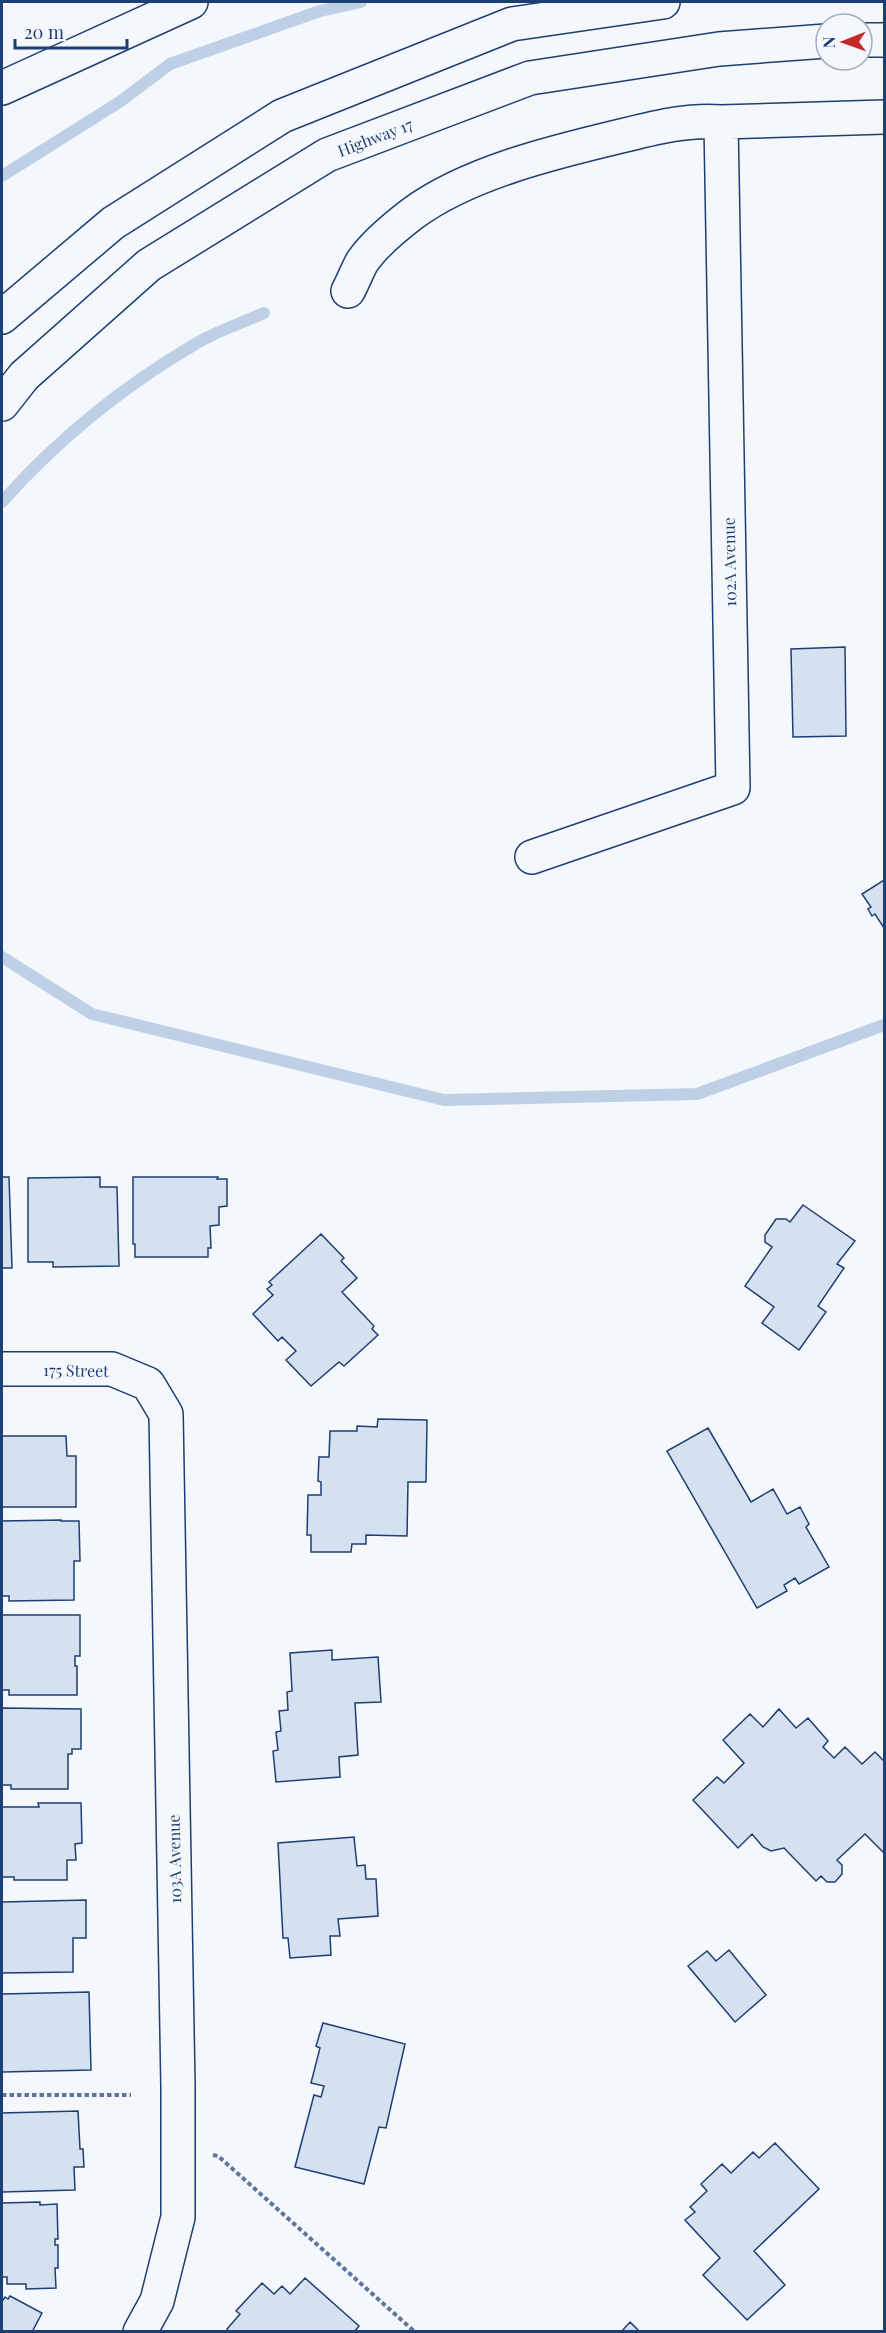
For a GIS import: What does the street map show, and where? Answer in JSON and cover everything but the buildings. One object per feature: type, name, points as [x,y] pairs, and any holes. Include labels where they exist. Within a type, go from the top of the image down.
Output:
[{"type":"main road","points":[[2,88],[191,2]]},
{"type":"main road","points":[[2,317],[114,223],[282,116],[512,24],[663,2]]},
{"type":"main road","name":"Highway 17","points":[[2,404],[24,376],[149,265],[327,155],[530,78],[719,49],[814,42]]},
{"type":"main road","points":[[348,291],[363,262],[391,232],[412,214],[445,194],[495,172],[570,148],[658,127],[700,120],[720,122],[885,117]]},
{"type":"main road","name":"102A Avenue","points":[[532,858],[733,788],[720,122]]},
{"type":"main road","name":"175 Street","points":[[2,1369],[112,1369],[148,1384]]},
{"type":"main road","name":"103A Avenue","points":[[140,2331],[157,2301],[178,2217],[178,2075],[166,1414],[148,1384]]},
{"type":"path","points":[[2,2095],[130,2095]]},
{"type":"path","points":[[210,2155],[218,2156],[415,2331]]},
{"type":"waterway","points":[[2,176],[121,101],[170,64],[320,11],[361,2]]},
{"type":"waterway","points":[[2,502],[46,457],[118,395],[170,359],[205,339],[264,313]]},
{"type":"waterway","points":[[2,957],[92,1014],[444,1100],[697,1094],[884,1025]]}]
